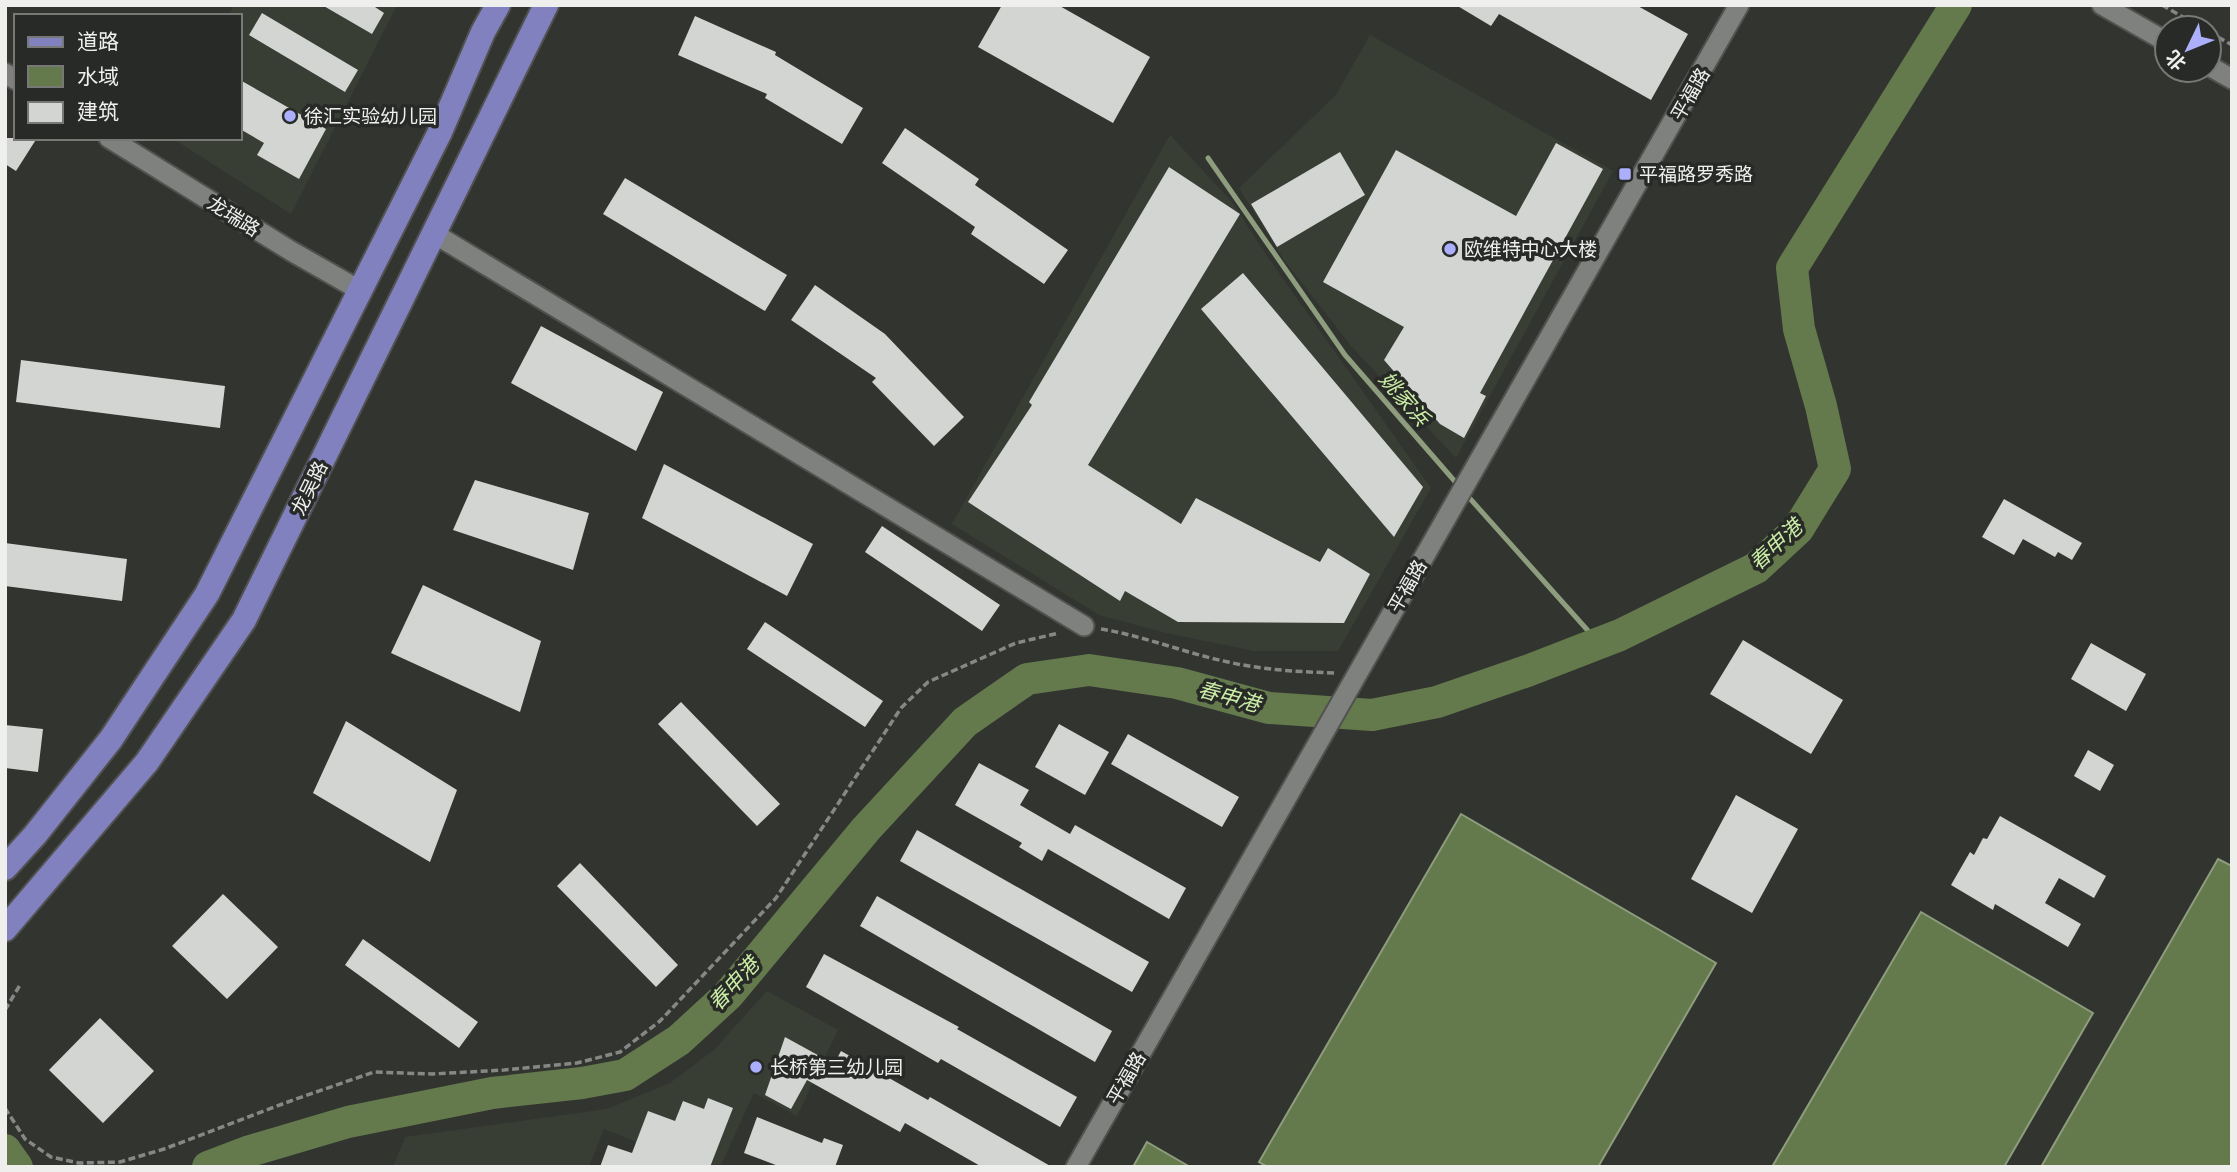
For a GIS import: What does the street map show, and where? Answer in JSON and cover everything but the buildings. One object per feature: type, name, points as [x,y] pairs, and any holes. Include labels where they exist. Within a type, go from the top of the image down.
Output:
[{"type":"main road","points":[[5,868],[35,835],[111,739],[207,594],[440,132],[498,5]]},
{"type":"main road","name":"龙吴路","points":[[5,929],[147,762],[244,620],[547,5]]},
{"type":"street","name":"平福路","points":[[1076,1167],[1739,5]]},
{"type":"street","points":[[2102,5],[2153,34]]},
{"type":"street","name":"龙瑞路","points":[[112,140],[291,251],[361,291]]},
{"type":"street","points":[[433,233],[1084,626]]},
{"type":"path","points":[[2162,5],[2178,14]]},
{"type":"path","points":[[5,1108],[25,1139],[51,1157],[79,1163],[120,1162],[164,1149],[374,1072],[432,1074],[504,1070],[577,1063],[620,1052],[660,1021],[776,898],[901,708],[928,682],[1016,643],[1084,626],[1123,632],[1177,649],[1268,670],[1353,679]]},
{"type":"path","points":[[5,1010],[20,985]]},
{"type":"shaded area","name":"徐汇实验幼儿园","points":[[234,5],[397,5],[291,214],[175,140],[242,140],[242,14],[230,14]]},
{"type":"shaded area","points":[[1370,35],[1613,171],[1456,458],[1351,346],[1284,260],[1239,188],[1336,95]]},
{"type":"shaded area","points":[[1170,135],[1232,202],[1267,256],[1431,488],[1338,651],[1254,651],[1166,633],[1099,615],[952,524]]},
{"type":"shaded area","name":"长桥第三幼儿园","points":[[767,991],[838,1030],[797,1116],[754,1093],[720,1167],[700,1167],[604,1129],[589,1167],[393,1167],[405,1137],[607,1109],[670,1083],[714,1050]]},
{"type":"water","points":[[1461,814],[1716,963],[1598,1167],[1268,1167],[1259,1162]]},
{"type":"water","points":[[2218,859],[2232,866],[2232,1167],[2041,1167]]},
{"type":"water","points":[[1921,912],[2093,1013],[2004,1167],[1772,1167]]},
{"type":"water","points":[[1147,1142],[1190,1167],[1133,1167]]},
{"type":"waterway","name":"春申港","points":[[208,1167],[250,1151],[348,1122],[492,1093],[582,1083],[625,1075],[679,1040],[728,995],[866,829],[965,722],[1027,679],[1089,670],[1177,683],[1269,708],[1372,715],[1437,702],[1527,671],[1620,635],[1756,568],[1798,529],[1835,469],[1821,406],[1799,329],[1792,268],[1956,5]]},
{"type":"waterway","name":"姚家浜","points":[[1208,158],[1345,355],[1458,485]]},
{"type":"waterway","name":"姚家浜","points":[[1465,493],[1599,643]]},
{"type":"waterway","name":"春申港","points":[[5,1150],[17,1167]]},
{"type":"place","name":"徐汇实验幼儿园","points":[[290,116]]},
{"type":"place","name":"平福路罗秀路","points":[[1625,174]]},
{"type":"place","name":"欧维特中心大楼","points":[[1450,249]]},
{"type":"place","name":"长桥第三幼儿园","points":[[756,1067]]}]
